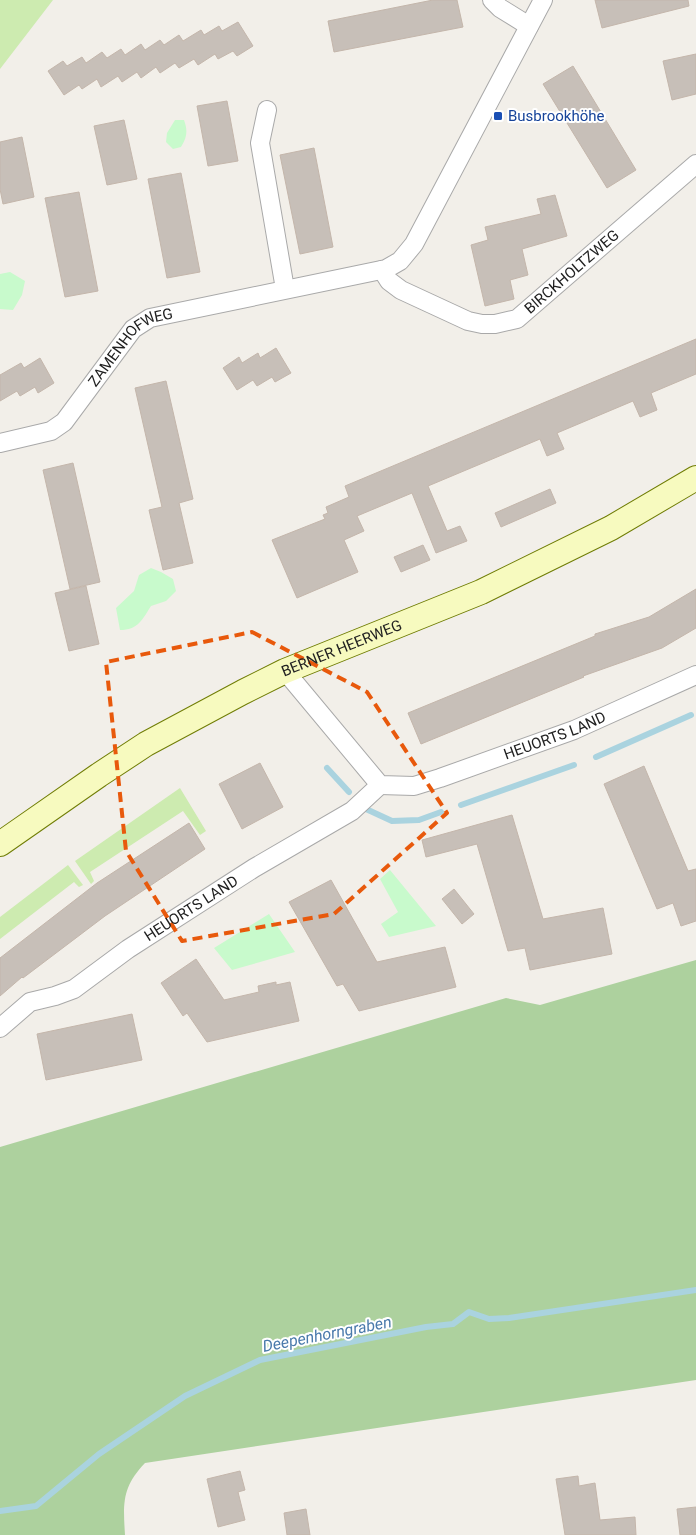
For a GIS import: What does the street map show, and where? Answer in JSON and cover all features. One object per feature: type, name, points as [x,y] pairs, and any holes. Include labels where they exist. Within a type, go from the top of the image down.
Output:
[{"type":"main road","name":"BERNER HEERWEG","points":[[0,844],[76,790],[146,744],[243,692],[285,671],[481,592],[611,528],[696,478]]},
{"type":"street","points":[[492,0],[500,8],[529,26]]},
{"type":"street","points":[[382,270],[394,266],[414,244],[543,0]]},
{"type":"street","points":[[267,110],[260,143],[285,289]]},
{"type":"street","name":"BIRCKHOLTZWEG","points":[[382,270],[385,277],[401,290],[468,321],[495,324],[517,319],[696,164]]},
{"type":"street","name":"ZAMENHOFWEG","points":[[0,442],[51,431],[64,422],[133,328],[150,318],[382,270]]},
{"type":"street","points":[[285,671],[380,785]]},
{"type":"street","name":"HEUORTS LAND","points":[[0,1028],[30,1002],[74,989],[128,949],[203,900],[262,863],[352,811],[380,785],[414,786],[440,778],[574,730],[696,675]]},
{"type":"highlighted area","points":[[252,632],[367,692],[447,813],[334,914],[182,941],[126,851],[106,662]]},
{"type":"green space","points":[[0,0],[53,0],[0,69]]},
{"type":"green space","points":[[175,120],[184,120],[186,134],[181,147],[173,149],[166,142],[167,133]]},
{"type":"green space","points":[[10,272],[25,281],[22,295],[13,310],[0,309],[0,274]]},
{"type":"green space","points":[[151,568],[173,579],[176,591],[166,601],[151,606],[142,620],[135,626],[126,630],[120,630],[116,608],[134,591],[139,575]]},
{"type":"green space","points":[[180,788],[206,831],[200,835],[183,811],[90,872],[94,881],[91,884],[75,861]]},
{"type":"green space","points":[[68,865],[83,885],[79,887],[74,882],[0,939],[0,917]]},
{"type":"green space","points":[[390,870],[436,926],[389,937],[381,924],[398,912],[380,879]]},
{"type":"green space","points":[[269,914],[295,952],[232,970],[214,948]]},
{"type":"green space","points":[[696,960],[696,1380],[145,1463],[137,1472],[128,1488],[124,1504],[125,1535],[0,1535],[0,1147],[506,998],[540,1005]]},
{"type":"building","points":[[433,0],[457,0],[463,27],[334,52],[328,21]]},
{"type":"building","points":[[595,0],[688,0],[689,6],[602,28]]},
{"type":"building","points":[[238,22],[253,46],[237,56],[233,51],[218,59],[215,54],[198,65],[194,59],[179,68],[175,63],[160,73],[156,67],[141,78],[137,72],[122,82],[118,76],[101,87],[97,79],[82,89],[79,85],[64,95],[48,71],[63,61],[67,66],[82,57],[86,63],[102,52],[107,58],[121,49],[125,55],[141,44],[145,50],[160,40],[164,45],[179,35],[183,41],[201,30],[204,35],[219,26],[222,31]]},
{"type":"building","points":[[696,54],[696,94],[672,100],[663,61]]},
{"type":"building","points":[[573,66],[636,170],[607,188],[543,84]]},
{"type":"building","points":[[227,101],[238,161],[208,166],[197,106]]},
{"type":"building","points":[[124,120],[137,179],[107,185],[94,126]]},
{"type":"building","points":[[22,137],[34,197],[3,204],[0,189],[0,142]]},
{"type":"building","points":[[314,148],[333,247],[300,254],[280,155]]},
{"type":"building","points":[[181,173],[200,272],[167,278],[148,179]]},
{"type":"building","points":[[79,192],[98,291],[65,297],[45,198]]},
{"type":"building","points":[[555,195],[567,236],[522,249],[528,275],[510,280],[514,299],[485,306],[471,245],[488,240],[485,227],[541,214],[537,199]]},
{"type":"building","points":[[696,339],[696,374],[651,393],[657,410],[640,417],[633,401],[557,433],[564,449],[547,456],[540,439],[428,486],[447,531],[460,526],[467,541],[436,553],[412,493],[357,516],[364,531],[344,540],[358,572],[297,598],[272,540],[325,519],[323,515],[328,513],[326,507],[349,497],[345,486]]},
{"type":"building","points":[[276,348],[291,373],[275,382],[272,377],[257,386],[253,380],[237,390],[223,368],[239,357],[242,363],[258,353],[260,358]]},
{"type":"building","points":[[40,358],[54,383],[38,393],[35,387],[20,396],[17,391],[0,401],[0,375],[21,363],[24,368]]},
{"type":"building","points":[[166,381],[193,499],[179,503],[193,563],[163,570],[149,510],[162,507],[135,388]]},
{"type":"building","points":[[73,463],[100,582],[70,589],[43,470]]},
{"type":"building","points":[[550,489],[556,503],[501,527],[495,513]]},
{"type":"building","points":[[423,545],[430,560],[401,572],[394,557]]},
{"type":"building","points":[[86,586],[99,644],[69,651],[55,593]]},
{"type":"building","points":[[696,589],[696,628],[662,648],[583,676],[421,744],[408,713],[595,636],[595,634],[649,617]]},
{"type":"building","points":[[260,763],[283,807],[242,829],[219,784]]},
{"type":"building","points":[[644,766],[688,871],[696,869],[696,921],[681,926],[673,903],[657,909],[604,784]]},
{"type":"building","points":[[512,815],[543,919],[603,908],[612,954],[530,970],[525,948],[508,951],[477,844],[426,857],[422,840]]},
{"type":"building","points":[[189,823],[205,849],[105,916],[22,977],[0,996],[0,958],[97,883]]},
{"type":"building","points":[[331,880],[377,962],[445,947],[456,987],[359,1011],[343,984],[337,986],[289,902]]},
{"type":"building","points":[[454,889],[474,914],[462,924],[442,899]]},
{"type":"building","points":[[196,959],[224,1000],[259,992],[258,986],[276,982],[276,985],[290,982],[299,1021],[207,1042],[187,1013],[183,1016],[161,983]]},
{"type":"building","points":[[132,1014],[142,1060],[46,1080],[37,1034]]},
{"type":"building","points":[[240,1471],[245,1490],[238,1492],[245,1520],[218,1527],[207,1479]]},
{"type":"building","points":[[578,1476],[579,1486],[595,1483],[600,1520],[635,1517],[636,1535],[565,1535],[556,1479]]},
{"type":"building","points":[[696,1507],[696,1535],[680,1535],[677,1509]]},
{"type":"building","points":[[306,1509],[310,1535],[287,1535],[284,1513]]},
{"type":"waterway","points":[[596,757],[691,715]]},
{"type":"waterway","points":[[461,805],[574,765]]},
{"type":"waterway","points":[[327,768],[349,792]]},
{"type":"waterway","points":[[366,809],[392,821],[419,820],[441,812]]},
{"type":"waterway","name":"Deepenhorngraben","points":[[0,1511],[36,1506],[99,1454],[185,1396],[260,1360],[426,1327],[453,1324],[469,1312],[489,1319],[509,1318],[696,1290]]},
{"type":"place","name":"Busbrookhöhe","points":[[498,116]]}]
